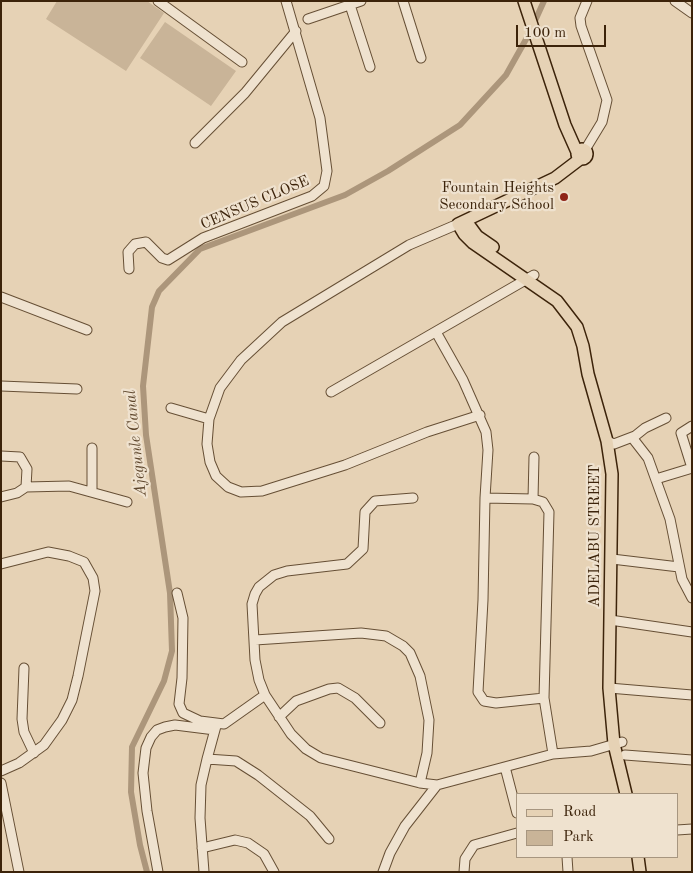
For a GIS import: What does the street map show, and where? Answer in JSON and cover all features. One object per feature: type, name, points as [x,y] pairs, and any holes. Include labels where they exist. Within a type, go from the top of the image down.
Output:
[{"type":"main road","points":[[458,224],[555,178],[581,154],[564,125],[524,1]]},
{"type":"main road","name":"ADELABU STREET","points":[[458,224],[477,236],[530,277],[568,302],[580,318],[590,344],[618,473],[612,688],[626,793]]},
{"type":"main road","name":"ADELABU STREET","points":[[618,743],[625,755],[634,793]]},
{"type":"main road","points":[[638,858],[640,872]]},
{"type":"main road","points":[[645,858],[646,872]]},
{"type":"street","points":[[158,1],[242,62]]},
{"type":"street","name":"CENSUS CLOSE","points":[[129,269],[128,252],[135,244],[146,242],[162,258],[168,260],[203,238],[312,196],[324,186],[327,171],[322,128],[286,1]]},
{"type":"street","points":[[308,19],[361,1]]},
{"type":"street","points":[[403,1],[422,58]]},
{"type":"street","points":[[581,154],[602,122],[607,100],[580,18],[587,1]]},
{"type":"street","points":[[675,1],[692,13]]},
{"type":"street","points":[[350,5],[370,67]]},
{"type":"street","points":[[195,143],[245,94],[296,31]]},
{"type":"street","points":[[458,224],[409,245],[282,322],[241,360],[220,388],[209,419],[207,444],[210,462],[216,476],[228,487],[241,492],[262,492],[308,478],[427,432],[480,415]]},
{"type":"street","points":[[331,392],[530,277]]},
{"type":"street","points":[[1,297],[87,330]]},
{"type":"street","points":[[436,332],[480,415],[486,432],[488,450],[478,692],[484,701],[496,703],[544,698]]},
{"type":"street","points":[[1,386],[77,389]]},
{"type":"street","points":[[171,408],[209,419]]},
{"type":"street","points":[[611,442],[635,436],[645,428],[666,418]]},
{"type":"street","points":[[656,479],[692,468],[681,433],[682,430],[692,426]]},
{"type":"street","points":[[635,436],[634,440],[648,458],[656,479],[670,519],[679,567],[692,598]]},
{"type":"street","points":[[92,448],[92,492]]},
{"type":"street","points":[[1,456],[20,457],[25,463],[26,487]]},
{"type":"street","points":[[533,499],[534,457]]},
{"type":"street","points":[[1,497],[17,493],[26,487],[68,486],[127,502]]},
{"type":"street","points":[[413,498],[375,501],[365,512],[363,549],[346,564],[287,571],[265,581],[259,587],[252,604],[255,660],[265,694],[279,718],[306,749],[321,758],[420,783],[437,785],[553,754],[591,751],[618,743]]},
{"type":"street","points":[[485,498],[533,499],[543,502],[549,512],[544,698],[553,754]]},
{"type":"street","points":[[1,564],[48,552],[69,556],[84,562],[93,578],[96,592],[72,700],[62,720],[51,737],[34,753],[1,771]]},
{"type":"street","points":[[616,559],[679,567]]},
{"type":"street","points":[[178,594],[183,618],[180,704],[183,713],[215,727]]},
{"type":"street","points":[[613,620],[692,632]]},
{"type":"street","points":[[255,640],[361,633],[386,636],[403,646],[410,653],[420,676],[429,720],[427,753],[420,783]]},
{"type":"street","points":[[24,668],[22,719],[24,732],[34,753]]},
{"type":"street","points":[[279,718],[296,701],[329,689],[338,688],[355,698],[380,723]]},
{"type":"street","points":[[612,688],[692,695]]},
{"type":"street","points":[[158,872],[147,812],[143,773],[146,748],[157,730],[175,725],[215,727],[224,724],[265,694]]},
{"type":"street","points":[[175,725],[183,713]]},
{"type":"street","points":[[204,872],[201,799],[207,759],[215,727]]},
{"type":"street","points":[[625,755],[692,760]]},
{"type":"street","points":[[207,759],[236,762],[258,775],[310,816],[329,839]]},
{"type":"street","points":[[505,767],[516,809]]},
{"type":"street","points":[[1,783],[19,872]]},
{"type":"street","points":[[383,872],[390,853],[405,826],[437,785]]},
{"type":"street","points":[[678,830],[692,829]]},
{"type":"street","points":[[464,872],[465,859],[474,845],[516,833]]},
{"type":"street","points":[[1,841],[11,838]]},
{"type":"street","points":[[202,848],[234,840],[248,843],[264,854],[274,872]]},
{"type":"street","points":[[567,858],[568,872]]},
{"type":"green space","points":[[57,1],[147,1],[164,13],[126,71],[46,19]]},
{"type":"green space","points":[[165,22],[236,71],[211,106],[140,58]]},
{"type":"waterway","name":"Ajegunle Canal","points":[[147,872],[140,845],[131,792],[132,747],[164,681],[172,651],[170,593],[146,435],[143,386],[152,307],[159,291],[200,249],[345,195],[388,171],[460,125],[506,75],[529,34],[544,1]]},
{"type":"place","name":"Fountain Heights Secondary School","points":[[564,197]]}]
